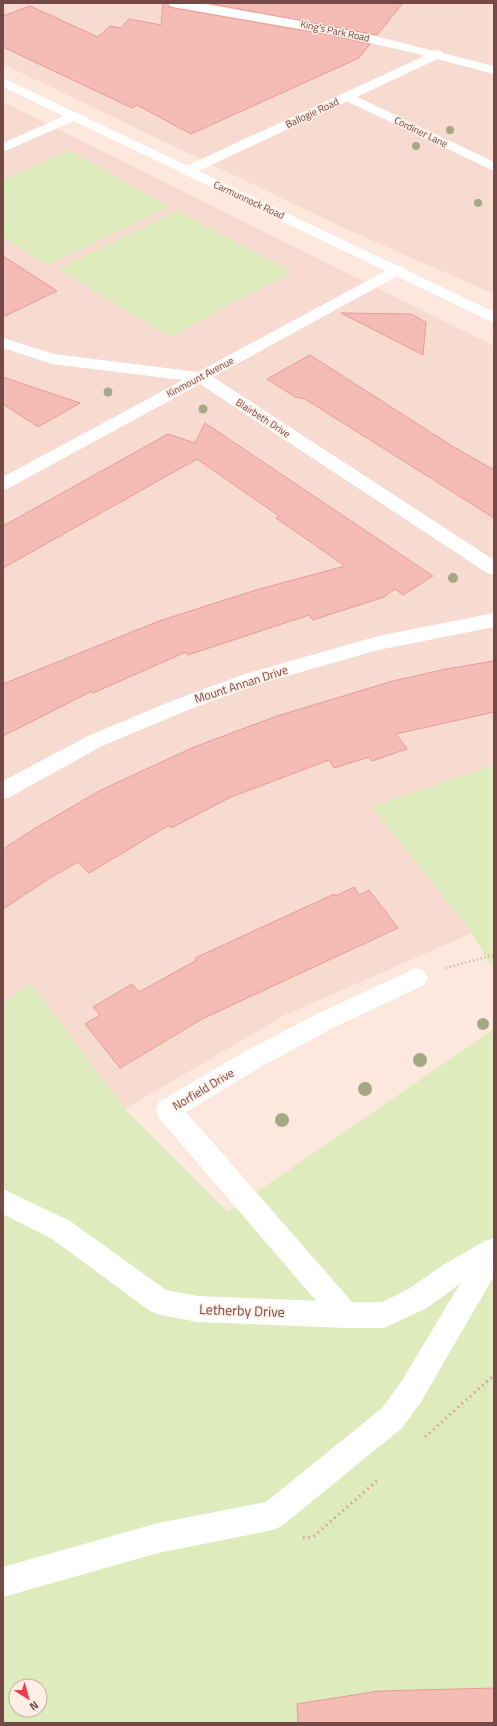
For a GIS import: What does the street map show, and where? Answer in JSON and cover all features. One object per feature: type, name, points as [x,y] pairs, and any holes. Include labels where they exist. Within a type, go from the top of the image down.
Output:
[{"type":"street","name":"King's Park Road","points":[[174,3],[209,6],[307,25],[437,54],[494,70]]},
{"type":"street","name":"Ballogie Road","points":[[187,171],[437,54]]},
{"type":"street","name":"Carmunnock Road","points":[[3,82],[187,171],[398,270],[494,318]]},
{"type":"street","name":"Cordiner Lane","points":[[349,96],[494,167]]},
{"type":"street","points":[[3,148],[73,116]]},
{"type":"street","name":"Kinmount Avenue","points":[[3,484],[398,270]]},
{"type":"street","name":"Blairbeth Drive","points":[[3,343],[52,359],[201,377],[494,569]]},
{"type":"street","name":"Mount Annan Drive","points":[[3,791],[95,741],[181,705],[252,679],[378,643],[494,620]]},
{"type":"street","name":"Norfield Drive","points":[[346,1315],[168,1110],[253,1059],[327,1020],[416,978]]},
{"type":"street","name":"Letherby Drive","points":[[3,1201],[61,1230],[160,1302],[198,1309],[346,1315],[384,1315],[417,1299],[452,1274],[494,1250]]},
{"type":"street","points":[[3,1582],[158,1538],[273,1515],[392,1418],[411,1392],[494,1250]]},
{"type":"path","points":[[416,978],[456,964],[494,955]]},
{"type":"shaded area","points":[[494,3],[494,294],[346,229],[3,64],[3,4]]},
{"type":"shaded area","points":[[3,102],[494,346],[494,765],[372,806],[472,933],[283,1016],[125,1109],[31,984],[3,1003]]},
{"type":"green space","points":[[69,150],[169,207],[47,265],[3,237],[3,180]]},
{"type":"green space","points":[[177,210],[291,272],[170,337],[58,269]]},
{"type":"green space","points":[[494,765],[494,965],[491,966],[472,933],[372,806]]},
{"type":"green space","points":[[31,983],[125,1109],[228,1212],[494,1029],[494,1723],[3,1723],[3,1003]]},
{"type":"building","points":[[163,3],[167,3],[169,7],[174,8],[335,36],[370,44],[359,58],[191,134],[137,105],[132,108],[3,47],[3,16],[30,6],[98,37],[110,26],[121,28],[129,19],[161,25]]},
{"type":"building","points":[[207,3],[403,3],[377,35]]},
{"type":"building","points":[[3,256],[57,291],[3,317]]},
{"type":"building","points":[[341,313],[411,314],[426,322],[423,355]]},
{"type":"building","points":[[310,355],[452,446],[494,470],[494,518],[305,399],[295,397],[267,379]]},
{"type":"building","points":[[3,377],[80,403],[38,427],[3,404]]},
{"type":"building","points":[[205,423],[433,576],[403,595],[395,589],[384,597],[313,620],[309,615],[188,655],[186,652],[93,693],[92,691],[3,736],[3,684],[159,621],[256,590],[345,566],[276,518],[279,516],[197,459],[3,568],[3,526],[168,434],[195,443]]},
{"type":"building","points":[[494,661],[494,712],[396,734],[407,749],[372,761],[369,757],[334,768],[329,760],[231,797],[171,828],[169,825],[89,873],[78,862],[53,876],[3,909],[3,849],[101,790],[194,747],[277,716],[393,681],[446,669]]},
{"type":"building","points":[[354,887],[359,895],[369,890],[398,928],[202,1019],[120,1068],[85,1024],[100,1015],[93,1007],[132,984],[139,992],[197,960],[195,958],[334,894],[336,896]]},
{"type":"building","points":[[494,1688],[494,1723],[298,1723],[297,1704],[379,1691]]}]
